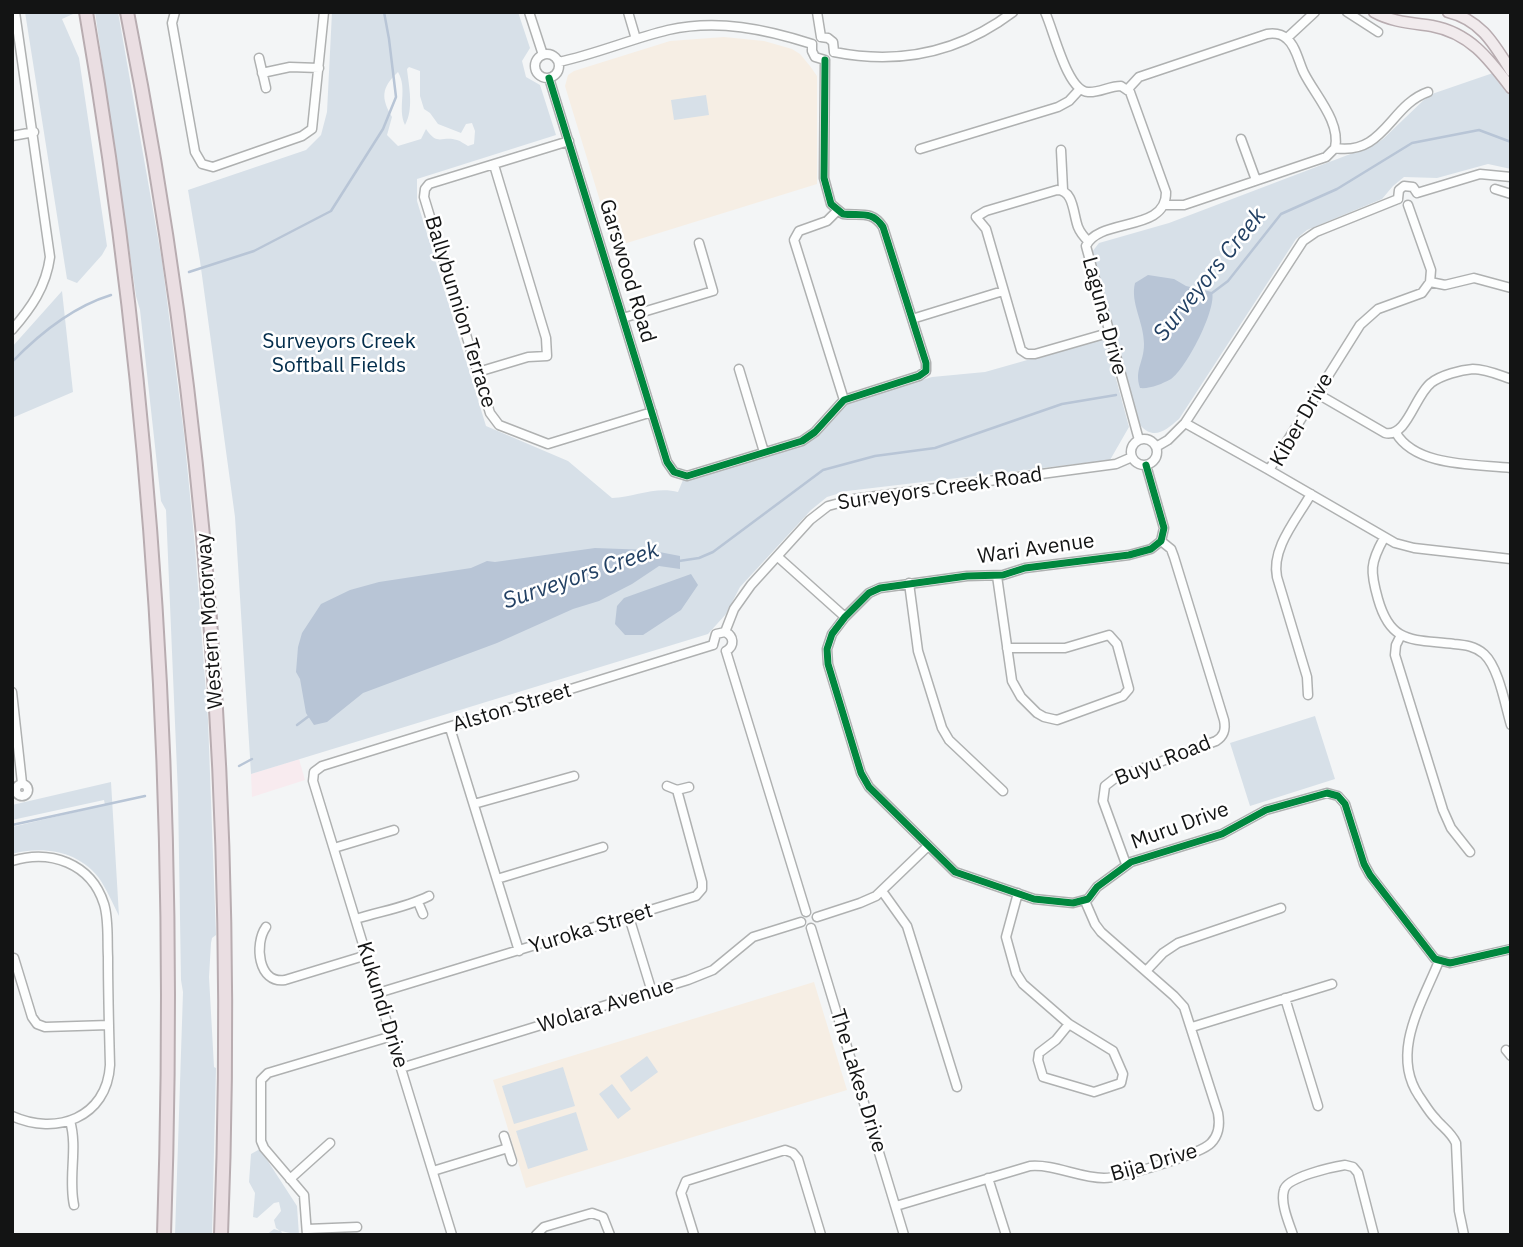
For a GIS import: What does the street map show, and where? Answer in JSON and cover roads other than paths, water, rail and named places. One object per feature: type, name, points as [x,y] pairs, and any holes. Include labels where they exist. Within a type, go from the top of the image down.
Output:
[{"type":"highway","points":[[86,12],[112,176],[135,366],[157,612],[169,924],[164,1235]]},
{"type":"highway","name":"Western Motorway","points":[[127,12],[179,324],[201,506],[211,621],[220,755],[224,906],[225,1050],[221,1235]]},
{"type":"main road","points":[[1374,12],[1396,20],[1449,30],[1465,37],[1483,53],[1511,89]]},
{"type":"main road","points":[[1448,12],[1466,18],[1482,29],[1511,71]]},
{"type":"street","points":[[12,330],[37,298],[50,257],[34,132],[15,36],[15,12]]},
{"type":"street","points":[[175,12],[172,23],[195,152],[200,162],[208,167],[219,166],[308,133],[313,126],[324,12]]},
{"type":"street","points":[[529,12],[542,55]]},
{"type":"street","points":[[628,12],[636,39]]},
{"type":"street","points":[[817,12],[821,37]]},
{"type":"street","points":[[739,369],[765,452],[808,438],[844,400],[925,373],[926,363],[882,224],[866,214],[846,215],[831,204],[824,174],[825,60],[834,52],[874,57],[923,54],[971,38],[993,27],[1013,12]]},
{"type":"street","points":[[1045,12],[1071,79],[1080,89],[1093,92],[1114,86],[1127,90],[1134,99],[1164,187],[1165,205],[1184,205],[1326,157],[1335,148],[1336,138],[1324,104],[1307,79],[1287,38],[1276,33],[1139,77],[1127,90]]},
{"type":"street","points":[[1287,38],[1315,12]]},
{"type":"street","points":[[1348,12],[1378,32]]},
{"type":"street","points":[[559,62],[685,27],[722,25],[765,31],[812,44]]},
{"type":"street","points":[[812,44],[821,37],[828,38],[833,42],[834,52]]},
{"type":"street","points":[[812,44],[813,54],[818,59],[825,60]]},
{"type":"street","points":[[542,55],[554,55],[559,62],[556,74],[549,78],[541,77],[536,70],[535,62],[542,55]]},
{"type":"street","points":[[259,58],[266,88]]},
{"type":"street","points":[[262,73],[290,67],[319,68]]},
{"type":"street","name":"Garswood Road","points":[[549,78],[667,462],[674,472],[683,476],[765,452]]},
{"type":"street","points":[[920,149],[1058,107],[1069,101],[1080,89]]},
{"type":"street","points":[[1335,148],[1351,149],[1372,142],[1415,97],[1428,92]]},
{"type":"street","points":[[12,136],[34,132]]},
{"type":"street","points":[[1241,139],[1256,180]]},
{"type":"street","name":"Ballybunnion Terrace","points":[[569,141],[429,184],[424,191],[478,372],[494,421],[545,443],[554,443],[652,412]]},
{"type":"street","points":[[1061,150],[1063,190],[1069,196],[1079,228],[1088,241]]},
{"type":"street","points":[[478,372],[528,357],[547,356],[546,338],[494,165]]},
{"type":"street","points":[[1417,193],[1475,175],[1511,178]]},
{"type":"street","points":[[1404,186],[1413,187],[1417,193],[1416,201],[1408,205],[1402,204],[1398,199],[1398,193],[1404,186]]},
{"type":"street","points":[[1495,189],[1511,194]]},
{"type":"street","points":[[1063,190],[1033,197],[975,217],[986,229],[1019,347],[1027,354],[1108,333]]},
{"type":"street","points":[[1156,447],[1168,440],[1185,423],[1303,241],[1316,232],[1398,199]]},
{"type":"street","name":"Laguna Drive","points":[[1139,440],[1086,251],[1088,241],[1098,234],[1152,216],[1165,205]]},
{"type":"street","points":[[1408,205],[1431,270],[1430,282],[1443,285],[1474,278],[1511,288]]},
{"type":"street","points":[[837,211],[827,221],[799,231],[793,238],[844,400]]},
{"type":"street","points":[[623,318],[713,291],[699,243]]},
{"type":"street","name":"Kiber Drive","points":[[1430,282],[1420,294],[1384,306],[1366,318],[1355,331],[1269,470],[1384,538],[1414,548],[1511,559]]},
{"type":"street","points":[[912,318],[1003,290]]},
{"type":"street","points":[[1396,433],[1432,382],[1472,369],[1511,379]]},
{"type":"street","points":[[1316,393],[1385,433],[1396,433]]},
{"type":"street","points":[[1185,423],[1269,470]]},
{"type":"street","points":[[1396,433],[1405,445],[1430,458],[1511,468]]},
{"type":"street","points":[[1139,440],[1151,441],[1156,447],[1155,458],[1146,465],[1138,464],[1132,457],[1133,445],[1139,440]]},
{"type":"street","name":"Surveyors Creek Road","points":[[725,632],[734,609],[751,585],[810,520],[828,506],[839,502],[1116,464],[1132,457]]},
{"type":"street","points":[[1146,465],[1164,524],[1161,541]]},
{"type":"street","points":[[1308,695],[1307,677],[1275,564],[1279,549],[1311,494]]},
{"type":"street","points":[[1384,538],[1373,560],[1372,578],[1384,619],[1390,627],[1411,639],[1466,645],[1483,653],[1493,667],[1511,725]]},
{"type":"street","name":"Wari Avenue","points":[[845,617],[874,590],[967,576],[998,576],[1025,569],[1138,553],[1151,549],[1161,541]]},
{"type":"street","name":"Buyu Road","points":[[1126,864],[1103,801],[1105,786],[1111,780],[1216,741],[1222,737],[1225,729],[1174,557],[1161,541]]},
{"type":"street","points":[[778,557],[845,617],[830,638],[827,659],[861,773],[874,793],[958,874],[1046,901],[1085,901]]},
{"type":"street","points":[[998,576],[1007,648],[1012,681],[1016,690],[1037,713],[1044,718],[1061,719],[1123,696],[1129,689],[1117,644],[1110,635],[1060,649],[1007,648]]},
{"type":"street","points":[[909,583],[918,651],[942,729],[949,740],[1003,791]]},
{"type":"street","points":[[725,632],[730,635],[731,648],[726,651],[720,651],[713,645],[714,637],[725,632]]},
{"type":"street","points":[[1401,635],[1395,655],[1443,810],[1451,828],[1470,852]]},
{"type":"street","name":"Alston Street","points":[[313,774],[322,766],[713,645]]},
{"type":"street","points":[[726,651],[806,912]]},
{"type":"street","points":[[12,692],[14,732],[22,783]]},
{"type":"street","points":[[450,728],[519,951]]},
{"type":"street","name":"Kukundi Drive","points":[[313,774],[453,1235]]},
{"type":"street","points":[[474,804],[574,776]]},
{"type":"street","points":[[667,786],[677,790],[689,787]]},
{"type":"street","name":"Yuroka Street","points":[[378,993],[694,897],[702,889],[702,882],[677,790]]},
{"type":"street","name":"Muru Drive","points":[[1085,901],[1097,887],[1126,864],[1222,834],[1266,810],[1331,793],[1345,804],[1370,875],[1438,961]]},
{"type":"street","points":[[334,848],[394,830]]},
{"type":"street","points":[[817,917],[860,903],[882,891],[928,846]]},
{"type":"street","points":[[497,879],[603,847]]},
{"type":"street","points":[[12,861],[38,856],[60,859],[80,870],[96,886],[106,916],[109,1025],[109,1074],[95,1104],[69,1121],[57,1125],[40,1125],[12,1116]]},
{"type":"street","points":[[882,891],[907,926],[957,1087]]},
{"type":"street","points":[[1018,893],[1006,937],[1016,973],[1023,984],[1069,1024],[1113,1051],[1123,1074],[1121,1083],[1094,1092],[1043,1077],[1038,1060],[1039,1053],[1052,1044],[1069,1024]]},
{"type":"street","points":[[356,919],[383,910],[402,908],[429,896]]},
{"type":"street","name":"Bija Drive","points":[[896,1206],[1022,1167],[1038,1165],[1095,1177],[1111,1177],[1205,1149],[1215,1138],[1219,1118],[1192,1027],[1181,1003],[1098,928],[1085,901]]},
{"type":"street","points":[[418,902],[424,914]]},
{"type":"street","points":[[1146,971],[1163,953],[1178,943],[1264,916],[1281,908]]},
{"type":"street","points":[[806,912],[817,917]]},
{"type":"street","points":[[806,912],[802,915],[803,926],[811,928],[817,922],[817,917]]},
{"type":"street","points":[[629,917],[652,992]]},
{"type":"street","name":"Wolara Avenue","points":[[401,1068],[708,973],[753,937],[801,922]]},
{"type":"street","points":[[266,927],[261,939],[262,965],[265,975],[274,980],[285,980],[367,955]]},
{"type":"street","name":"The Lakes Drive","points":[[811,928],[904,1235]]},
{"type":"street","points":[[1464,1235],[1459,1214],[1456,1143],[1452,1134],[1433,1117],[1411,1081],[1407,1065],[1410,1036],[1438,961],[1454,962],[1511,949]]},
{"type":"street","points":[[14,958],[32,1017],[37,1024],[45,1027],[109,1025]]},
{"type":"street","points":[[1192,1027],[1332,984]]},
{"type":"street","points":[[1285,999],[1318,1106]]},
{"type":"street","points":[[357,1227],[307,1232],[305,1199],[261,1141],[261,1083],[268,1073],[391,1036]]},
{"type":"street","points":[[69,1121],[72,1133],[72,1190],[75,1205]]},
{"type":"street","points":[[504,1136],[512,1161]]},
{"type":"street","points":[[290,1179],[330,1143]]},
{"type":"street","points":[[433,1171],[508,1148]]},
{"type":"street","points":[[694,1235],[681,1193],[685,1181],[785,1150],[798,1159],[821,1235]]},
{"type":"street","points":[[1293,1235],[1283,1197],[1285,1186],[1293,1180],[1345,1165],[1358,1172],[1374,1235]]},
{"type":"street","points":[[988,1178],[1006,1235]]},
{"type":"street","points":[[536,1235],[544,1227],[592,1213],[605,1219],[610,1235]]},
{"type":"water","points":[[1148,275],[1174,279],[1186,286],[1212,292],[1212,300],[1199,338],[1177,373],[1160,384],[1140,388],[1138,376],[1144,344],[1134,290],[1135,283]]},
{"type":"water","points":[[595,548],[649,550],[680,556],[680,569],[659,566],[599,601],[363,693],[327,722],[314,725],[306,713],[300,679],[296,672],[298,647],[302,633],[321,604],[350,590],[379,582],[471,568],[487,561]]},
{"type":"water","points":[[691,574],[698,585],[681,610],[643,635],[625,635],[615,624],[617,606],[624,598]]},
{"type":"waterway","points":[[189,272],[254,251],[331,211],[383,129],[396,97],[384,12]]},
{"type":"waterway","name":"Surveyors Creek","points":[[1212,293],[1228,281],[1281,214],[1337,189],[1412,143],[1479,130],[1511,142]]},
{"type":"waterway","points":[[12,362],[57,322],[83,306],[111,295]]},
{"type":"waterway","name":"Surveyors Creek","points":[[679,561],[699,558],[713,552],[823,470],[875,456],[935,448],[1062,404],[1116,395]]},
{"type":"waterway","name":"Surveyors Creek","points":[[297,725],[309,716]]},
{"type":"waterway","name":"Surveyors Creek","points":[[239,766],[252,759]]},
{"type":"waterway","name":"Surveyors Creek","points":[[12,825],[145,796]]},
{"type":"park label","name":"Surveyors Creek Softball Fields","points":[[339,354]]}]
